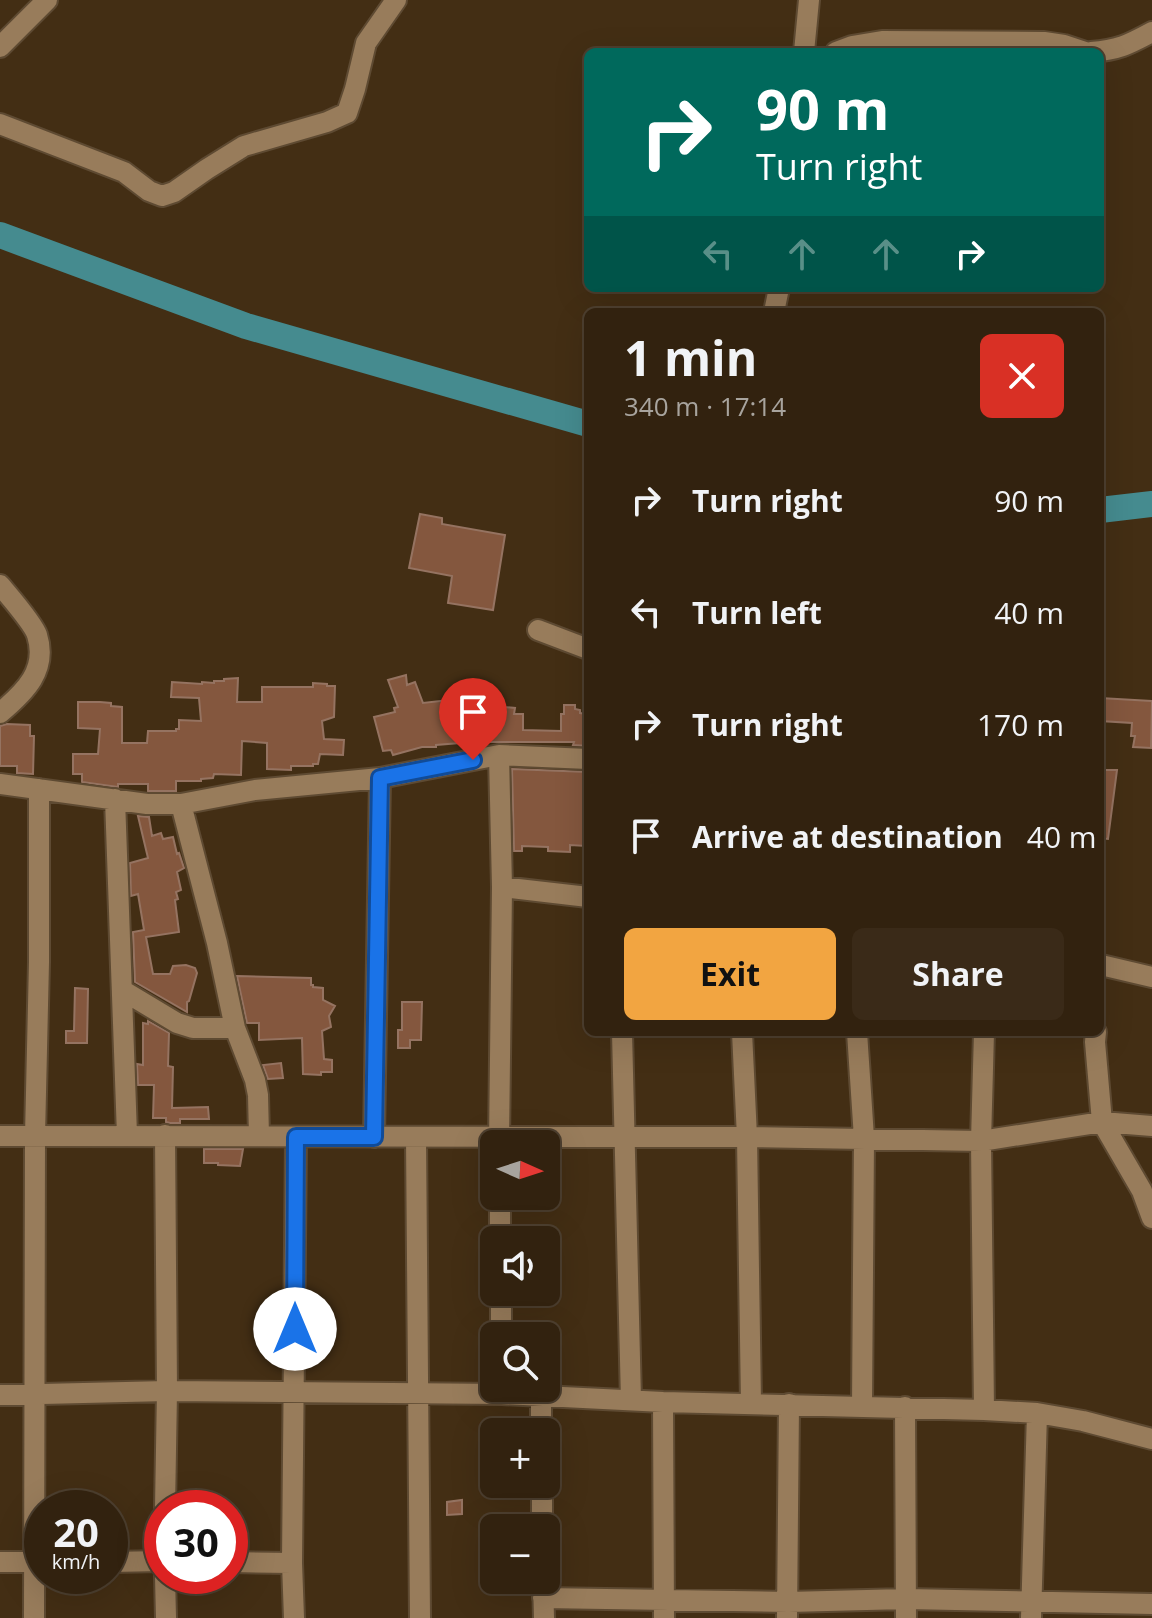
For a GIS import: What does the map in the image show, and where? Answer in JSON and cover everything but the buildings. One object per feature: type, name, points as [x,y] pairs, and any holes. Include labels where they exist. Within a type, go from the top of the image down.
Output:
[{"type":"street","points":[[0,47],[47,0]]},
{"type":"street","points":[[0,124],[124,172],[149,191],[162,196],[174,192],[244,146],[327,122],[347,113],[366,43],[396,0]]},
{"type":"street","points":[[804,48],[809,0]]},
{"type":"street","points":[[1104,51],[1128,46],[1152,32]]},
{"type":"street","points":[[847,48],[882,41],[1044,42],[1073,48]]},
{"type":"street","points":[[0,585],[37,632],[40,657],[33,682],[0,713]]},
{"type":"street","points":[[538,630],[584,647]]},
{"type":"street","points":[[0,784],[147,804],[181,804],[255,790],[380,778],[499,755],[584,759]]},
{"type":"street","points":[[499,755],[502,887],[499,1130]]},
{"type":"street","points":[[374,1137],[380,778]]},
{"type":"street","points":[[37,1490],[35,1136],[39,789]]},
{"type":"street","points":[[115,799],[127,1135]]},
{"type":"street","points":[[181,804],[217,943],[235,1028],[255,1080],[259,1136]]},
{"type":"street","points":[[502,887],[584,897]]},
{"type":"street","points":[[1104,965],[1152,977]]},
{"type":"street","points":[[122,990],[177,1023],[193,1028],[235,1028]]},
{"type":"street","points":[[622,1036],[631,1400]]},
{"type":"street","points":[[742,1036],[751,1404]]},
{"type":"street","points":[[857,1036],[864,1138],[862,1407]]},
{"type":"street","points":[[984,1036],[981,1141],[984,1410]]},
{"type":"street","points":[[1096,1036],[1102,1122],[1147,1192],[1152,1218]]},
{"type":"street","points":[[560,1139],[747,1137],[981,1141],[1102,1122],[1152,1126]]},
{"type":"street","points":[[165,1135],[165,1490]]},
{"type":"street","points":[[0,1136],[416,1137],[480,1140]]},
{"type":"street","points":[[294,1618],[296,1137]]},
{"type":"street","points":[[416,1137],[420,1618]]},
{"type":"street","points":[[0,1395],[167,1391],[480,1392]]},
{"type":"street","points":[[560,1397],[1037,1413],[1152,1439]]},
{"type":"street","points":[[663,1402],[664,1609]]},
{"type":"street","points":[[788,1610],[789,1404]]},
{"type":"street","points":[[905,1407],[906,1609]]},
{"type":"street","points":[[1031,1609],[1037,1413]]},
{"type":"street","points":[[0,1562],[24,1562]]},
{"type":"street","points":[[248,1562],[292,1563]]},
{"type":"street","points":[[34,1618],[36,1594]]},
{"type":"street","points":[[165,1594],[166,1618]]},
{"type":"street","points":[[543,1599],[664,1609],[1031,1609],[1152,1604]]},
{"type":"waterway","points":[[0,235],[246,326],[584,423]]},
{"type":"waterway","points":[[1104,510],[1152,504]]},
{"type":"route","points":[[295,1329],[296,1137],[374,1137],[380,778],[473,760]]}]
